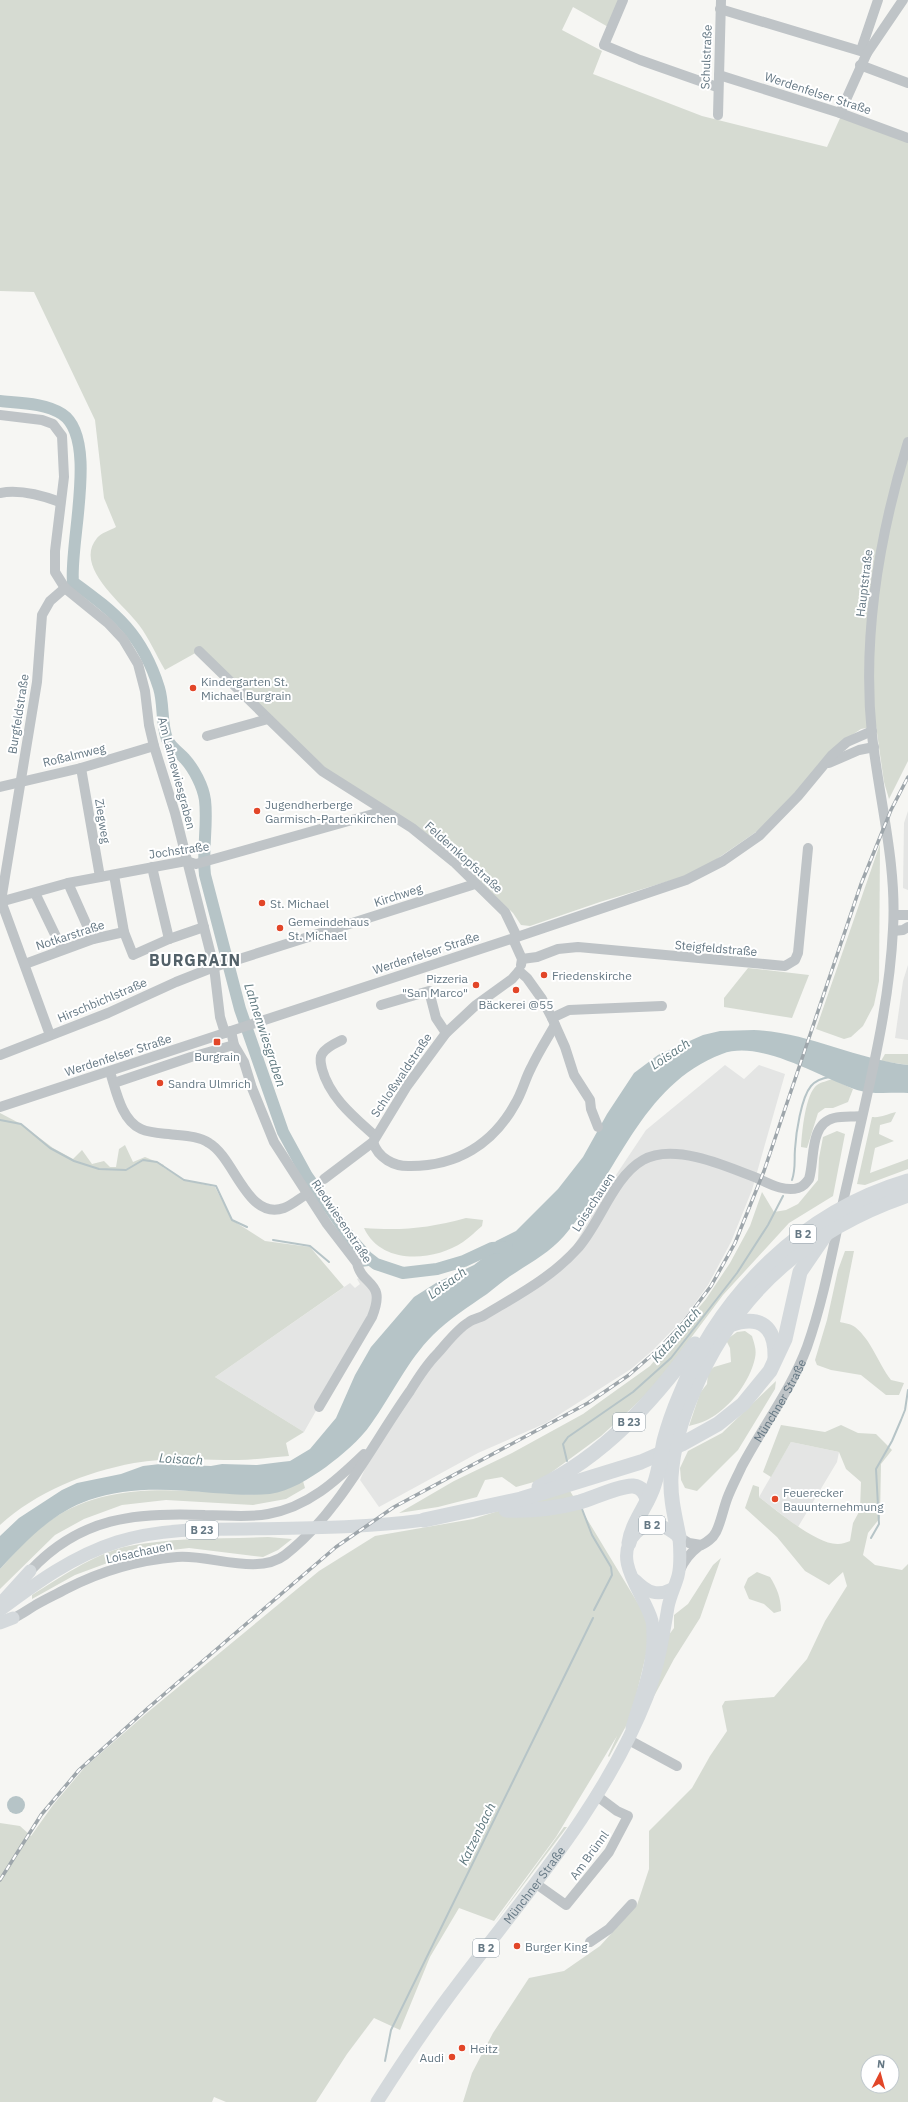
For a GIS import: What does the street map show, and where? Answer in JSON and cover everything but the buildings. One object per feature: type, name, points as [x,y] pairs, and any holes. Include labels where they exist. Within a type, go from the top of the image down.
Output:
[{"type":"highway","name":"B 2","points":[[629,1543],[632,1530],[654,1486],[665,1440],[679,1396],[689,1372],[756,1276],[782,1251],[811,1227],[855,1201],[908,1181]]},
{"type":"highway","name":"B 2","points":[[679,1537],[671,1490],[671,1478],[676,1443],[690,1400],[714,1349],[725,1321],[788,1260],[831,1237],[864,1212],[908,1195]]},
{"type":"highway","name":"B 23","points":[[424,1520],[483,1509],[640,1462],[705,1433],[742,1404],[762,1382],[775,1361],[785,1339],[800,1272],[831,1237]]},
{"type":"highway","points":[[725,1321],[750,1321],[768,1328],[775,1344],[775,1361]]},
{"type":"highway","name":"B 23","points":[[514,1500],[575,1466],[622,1429],[668,1381],[708,1327],[725,1321]]},
{"type":"highway","name":"B 23","points":[[483,1509],[511,1510],[561,1505],[578,1502],[630,1486],[640,1488],[644,1492],[647,1501]]},
{"type":"main road","name":"B 23","points":[[0,1610],[67,1563],[116,1542],[140,1536],[223,1529],[364,1527],[424,1520]]},
{"type":"main road","name":"B 2","points":[[630,1734],[647,1697],[658,1640],[672,1589],[679,1572],[679,1537],[663,1527],[649,1525],[640,1529],[629,1543],[628,1562],[632,1578],[652,1621],[658,1640]]},
{"type":"main road","points":[[0,1604],[30,1571]]},
{"type":"main road","points":[[632,1578],[643,1588],[652,1593],[660,1593],[672,1589]]},
{"type":"main road","points":[[0,1623],[12,1618]]},
{"type":"main road","name":"Münchner Straße","points":[[377,2102],[448,1996],[535,1884],[597,1796],[630,1734]]},
{"type":"street","points":[[623,0],[604,45],[700,82],[718,87]]},
{"type":"street","points":[[840,113],[860,65],[878,0]]},
{"type":"street","points":[[864,52],[903,0]]},
{"type":"street","points":[[720,4],[864,52]]},
{"type":"street","name":"Schulstraße","points":[[718,115],[720,4]]},
{"type":"street","points":[[860,65],[908,83]]},
{"type":"street","name":"Werdenfelser Straße","points":[[719,75],[840,113],[908,138]]},
{"type":"street","name":"Am Lahnewiesgraben","points":[[0,416],[42,420],[53,424],[58,428],[62,436],[64,454],[63,484],[54,562],[55,572],[64,588],[108,623],[131,651],[138,664],[145,691],[149,725],[154,746],[176,813],[186,861],[204,927],[224,964],[220,1017],[228,1032]]},
{"type":"street","name":"Hauptstraße","points":[[893,931],[894,915],[886,830],[872,731],[870,658],[876,583],[883,538],[893,491],[908,442]]},
{"type":"street","points":[[0,494],[13,492],[28,493],[60,502]]},
{"type":"street","name":"Burgfeldstraße","points":[[50,1035],[25,964],[0,901],[37,682],[42,615],[50,601],[64,588]]},
{"type":"street","name":"Feldernkopfstraße","points":[[199,651],[322,770],[412,828],[454,862],[505,912],[522,959]]},
{"type":"street","points":[[207,736],[268,719]]},
{"type":"street","name":"Werdenfelser Straße","points":[[0,1107],[515,938],[686,880],[723,861],[759,836],[844,745],[872,731]]},
{"type":"street","name":"Roßalmweg","points":[[0,787],[20,781],[81,768],[154,746]]},
{"type":"street","name":"Werdenfelser Straße","points":[[824,765],[859,750],[874,747]]},
{"type":"street","name":"Ziegweg","points":[[81,768],[100,877]]},
{"type":"street","name":"Jochstraße","points":[[0,901],[35,893],[68,883],[152,867],[186,861],[196,864],[384,811]]},
{"type":"street","name":"Steigfeldstraße","points":[[522,959],[537,957],[558,949],[578,947],[786,966],[795,960],[798,953],[808,848]]},
{"type":"street","points":[[152,867],[169,939]]},
{"type":"street","name":"Notkarstraße","points":[[114,875],[124,932],[133,954],[169,939],[204,927]]},
{"type":"street","points":[[68,883],[93,939]]},
{"type":"street","name":"Kirchweg","points":[[224,964],[475,884]]},
{"type":"street","points":[[35,893],[62,949]]},
{"type":"street","points":[[894,915],[908,915]]},
{"type":"street","points":[[893,931],[903,930],[908,927]]},
{"type":"street","name":"Münchner Straße","points":[[679,1572],[688,1556],[716,1534],[728,1498],[743,1465],[793,1380],[814,1325],[831,1237],[847,1184],[877,1052],[885,1005],[893,931]]},
{"type":"street","name":"Notkarstraße","points":[[25,964],[62,949],[93,939],[124,932]]},
{"type":"street","points":[[522,959],[520,971],[542,999],[554,1022],[566,1046],[574,1075],[590,1100],[591,1109],[598,1127]]},
{"type":"street","name":"Hirschbichlstraße","points":[[0,1055],[108,1014],[176,982],[224,964]]},
{"type":"street","name":"Schloßwaldstraße","points":[[324,1179],[374,1139],[422,1063],[446,1033],[476,1005],[512,979],[520,971]]},
{"type":"street","points":[[381,1005],[429,991],[436,1018],[446,1033]]},
{"type":"street","points":[[342,1040],[327,1049],[322,1054],[320,1061],[324,1076],[340,1104],[374,1139],[380,1156],[407,1166],[428,1166],[462,1157],[475,1149],[505,1120],[514,1105],[554,1022],[569,1010],[662,1006]]},
{"type":"street","name":"Riedwiesenstraße","points":[[228,1032],[234,1046],[244,1062],[252,1088],[274,1142],[307,1194],[373,1285],[377,1296],[377,1306],[319,1407]]},
{"type":"street","points":[[114,1083],[191,1057],[234,1046]]},
{"type":"street","points":[[110,1072],[122,1105],[130,1120],[134,1124],[151,1132],[194,1137],[209,1142],[218,1149],[230,1164],[254,1202],[272,1210],[277,1210],[285,1208],[307,1194]]},
{"type":"street","name":"Loisachauen","points":[[12,1618],[89,1578],[131,1565],[184,1557],[203,1557],[225,1561],[266,1564],[276,1560],[295,1545],[326,1515],[352,1481],[372,1448],[434,1356],[468,1322],[482,1317],[542,1280],[570,1257],[589,1233],[631,1168],[640,1162],[655,1156],[679,1154],[706,1161],[780,1188],[797,1189],[804,1185],[809,1179],[812,1170],[816,1136],[822,1126],[833,1118],[862,1116]]},
{"type":"street","name":"Loisachauen","points":[[30,1571],[55,1549],[81,1533],[101,1524],[123,1518],[163,1513],[245,1516],[268,1514],[292,1508],[329,1487],[372,1448]]},
{"type":"street","points":[[679,1537],[688,1543],[701,1545]]},
{"type":"street","points":[[630,1734],[677,1766]]},
{"type":"street","name":"Am Brünnl","points":[[535,1884],[566,1905],[609,1852],[628,1816],[617,1811],[597,1796]]},
{"type":"street","points":[[590,1942],[609,1929],[632,1904]]},
{"type":"shaded area","points":[[0,0],[623,0],[610,28],[573,7],[562,30],[602,51],[593,74],[702,116],[827,147],[841,116],[908,139],[908,761],[889,799],[884,782],[876,726],[861,729],[846,739],[766,825],[711,863],[682,877],[600,902],[530,926],[521,925],[513,913],[472,874],[325,768],[199,651],[165,670],[143,630],[103,584],[91,561],[91,549],[97,538],[103,533],[116,527],[104,498],[95,420],[34,292],[0,291]]},
{"type":"shaded area","points":[[908,811],[908,890],[903,888],[904,823]]},
{"type":"shaded area","points":[[880,844],[879,981],[874,1005],[863,1026],[851,1037],[844,1039],[816,1029]]},
{"type":"shaded area","points":[[908,965],[908,1040],[895,1038],[903,981]]},
{"type":"shaded area","points":[[748,968],[809,975],[792,1018],[724,1007],[724,998]]},
{"type":"shaded area","points":[[885,1054],[908,1054],[908,1065],[881,1061]]},
{"type":"shaded area","points":[[725,1065],[744,1079],[759,1065],[785,1074],[752,1190],[731,1242],[708,1285],[685,1317],[653,1350],[631,1369],[546,1423],[478,1453],[379,1507],[360,1480],[369,1460],[375,1440],[467,1321],[536,1281],[571,1251],[610,1184],[646,1130]]},
{"type":"shaded area","points":[[832,1079],[853,1089],[848,1102],[833,1108],[825,1108],[818,1113],[807,1148],[801,1147],[805,1114],[813,1090],[820,1083]]},
{"type":"shaded area","points":[[896,1112],[891,1122],[880,1125],[879,1134],[894,1141],[875,1148],[870,1173],[908,1159],[908,1169],[865,1185],[857,1184],[872,1117]]},
{"type":"shaded area","points":[[0,1113],[21,1124],[53,1148],[73,1159],[82,1150],[92,1164],[104,1161],[110,1167],[116,1167],[119,1149],[125,1145],[133,1162],[145,1157],[164,1165],[163,1167],[184,1180],[215,1187],[232,1220],[265,1241],[310,1247],[344,1287],[215,1377],[304,1432],[286,1443],[289,1456],[244,1460],[159,1460],[116,1467],[80,1478],[46,1493],[14,1513],[0,1525]]},
{"type":"shaded area","points":[[837,1131],[845,1134],[833,1196],[789,1223],[723,1295],[658,1382],[601,1436],[541,1480],[516,1487],[502,1477],[485,1480],[477,1497],[438,1507],[399,1513],[454,1481],[512,1453],[583,1414],[650,1366],[706,1299],[730,1263],[750,1226],[762,1192],[774,1212],[786,1210],[798,1204],[818,1180],[819,1158],[823,1137]]},
{"type":"shaded area","points":[[466,1218],[483,1220],[482,1226],[451,1249],[423,1256],[395,1254],[382,1249],[372,1240],[364,1228],[415,1228]]},
{"type":"shaded area","points":[[845,1251],[854,1251],[840,1322],[855,1327],[861,1333],[891,1380],[904,1383],[899,1395],[886,1395],[861,1375],[831,1370],[817,1365],[815,1360],[827,1320],[838,1270]]},
{"type":"shaded area","points":[[363,1275],[372,1286],[376,1305],[304,1432],[215,1377],[350,1283],[355,1288],[360,1284],[357,1279]]},
{"type":"shaded area","points":[[745,1331],[752,1336],[756,1352],[752,1367],[743,1385],[731,1402],[723,1409],[705,1421],[689,1426],[700,1393],[707,1384],[708,1372],[714,1367],[731,1362],[730,1348],[726,1340],[737,1332]]},
{"type":"shaded area","points":[[776,1381],[775,1389],[738,1450],[697,1491],[685,1488],[681,1480],[680,1468],[688,1451],[722,1433]]},
{"type":"shaded area","points":[[781,1425],[825,1432],[841,1425],[858,1433],[876,1434],[892,1450],[881,1464],[880,1518],[868,1533],[863,1555],[875,1565],[902,1570],[908,1564],[908,2102],[463,2102],[472,2073],[493,2033],[529,1978],[564,1971],[600,1946],[637,1905],[649,1869],[649,1831],[692,1788],[710,1756],[727,1731],[722,1706],[725,1701],[774,1697],[807,1659],[825,1621],[847,1586],[843,1572],[829,1585],[805,1571],[777,1537],[745,1508],[753,1485],[759,1487],[759,1497],[797,1526],[819,1539],[829,1543],[840,1544],[850,1541],[853,1523],[860,1510],[861,1482],[846,1469],[839,1452],[791,1442],[771,1477],[763,1472]]},
{"type":"shaded area","points":[[791,1442],[839,1452],[837,1462],[798,1527],[759,1497]]},
{"type":"shaded area","points":[[303,1481],[305,1488],[286,1499],[253,1505],[166,1500],[122,1505],[84,1519],[55,1535],[0,1589],[0,1569],[20,1547],[43,1526],[62,1513],[81,1504],[102,1497],[145,1491],[167,1490],[235,1494],[269,1493]]},
{"type":"shaded area","points":[[564,1481],[645,1615],[650,1638],[631,1717],[609,1757],[608,1756],[617,1736],[556,1837],[494,1921],[459,1908],[430,1957],[400,2030],[374,2018],[347,2054],[316,2102],[226,2102],[214,2097],[212,2102],[0,2102],[0,1823],[20,1826],[31,1836],[53,1805],[85,1767],[148,1712],[319,1571],[375,1536],[473,1519],[514,1506]]},
{"type":"shaded area","points":[[268,1537],[292,1539],[278,1550],[263,1557],[189,1548],[146,1553],[121,1558],[75,1575],[32,1599],[32,1595],[88,1561],[100,1555],[124,1547],[178,1540]]},
{"type":"shaded area","points":[[721,1558],[700,1618],[674,1659],[652,1700],[668,1636],[674,1628],[674,1615],[688,1604],[713,1565]]},
{"type":"shaded area","points":[[757,1572],[770,1577],[775,1585],[781,1611],[774,1613],[764,1604],[749,1599],[744,1587],[748,1578]]},
{"type":"shaded area","points":[[564,1827],[567,1827],[493,1925]]},
{"type":"water","name":"Loisach","points":[[754,1030],[793,1035],[888,1062],[908,1065],[908,1093],[863,1092],[791,1062],[754,1052],[738,1051],[722,1054],[694,1068],[670,1087],[650,1109],[632,1134],[583,1212],[559,1242],[547,1252],[459,1313],[433,1335],[407,1367],[367,1430],[350,1447],[326,1467],[292,1487],[270,1494],[242,1495],[182,1490],[150,1490],[119,1492],[89,1500],[63,1512],[51,1520],[30,1538],[0,1569],[0,1536],[19,1518],[62,1490],[77,1483],[121,1474],[143,1466],[160,1464],[211,1466],[222,1464],[257,1465],[290,1461],[310,1449],[336,1418],[355,1375],[371,1347],[414,1297],[436,1283],[474,1265],[488,1254],[496,1241],[516,1231],[558,1189],[583,1157],[607,1114],[634,1073],[658,1055],[703,1035],[720,1031]]},
{"type":"water","points":[[12,1796],[20,1796],[25,1801],[23,1812],[20,1814],[12,1814],[7,1809],[7,1801]]},
{"type":"waterway","name":"Lahnenwiesgraben","points":[[0,401],[32,404],[55,410],[62,414],[73,427],[79,445],[81,468],[73,582],[103,604],[115,615],[136,639],[145,653],[159,688],[167,739],[183,756],[195,773],[200,784],[204,795],[206,809],[204,856],[205,875],[240,1009],[283,1132],[307,1176],[351,1239],[367,1257],[376,1264],[403,1273],[437,1269],[464,1261],[492,1248],[507,1247]]},
{"type":"waterway","name":"Katzenbach","points":[[792,1180],[798,1125],[804,1099],[807,1091],[815,1082],[830,1077]]},
{"type":"waterway","points":[[0,1120],[21,1124],[50,1148],[74,1161],[99,1169],[126,1170],[143,1160],[157,1162],[184,1180],[216,1186],[232,1220],[247,1227]]},
{"type":"waterway","name":"Katzenbach","points":[[567,1461],[563,1444],[568,1437],[633,1392],[671,1358],[737,1273],[768,1225],[783,1196]]},
{"type":"waterway","points":[[273,1240],[310,1246],[329,1262]]},
{"type":"waterway","points":[[361,1266],[376,1264]]},
{"type":"waterway","points":[[871,1538],[879,1524],[876,1469],[892,1441],[901,1420],[905,1410],[908,1390]]},
{"type":"waterway","name":"Katzenbach","points":[[582,1509],[592,1535],[611,1567],[612,1575],[594,1610]]},
{"type":"waterway","name":"Katzenbach","points":[[385,2061],[391,2030],[593,1618]]},
{"type":"railway","points":[[0,1880],[41,1815],[79,1770],[148,1708],[336,1547],[394,1507],[588,1403],[629,1375],[661,1347],[683,1323],[711,1286],[735,1243],[764,1171],[861,884],[891,810],[908,777]]},
{"type":"place","name":"Kindergarten St. Michael Burgrain","points":[[193,688]]},
{"type":"place","name":"Jugendherberge Garmisch-Partenkirchen","points":[[257,811]]},
{"type":"place","name":"St. Michael","points":[[262,903]]},
{"type":"place","name":"Gemeindehaus St. Michael","points":[[280,928]]},
{"type":"place","name":"Friedenskirche","points":[[544,975]]},
{"type":"place","name":"Pizzeria \"San Marco\"","points":[[476,985]]},
{"type":"place","name":"Bäckerei @55","points":[[516,990]]},
{"type":"place","name":"Burgrain","points":[[217,1042]]},
{"type":"place","name":"Sandra Ulmrich","points":[[160,1083]]},
{"type":"place","name":"Feuerecker Bauunternehmung","points":[[775,1499]]},
{"type":"place","name":"Burger King","points":[[517,1946]]},
{"type":"place","name":"Heitz","points":[[462,2048]]},
{"type":"place","name":"Audi","points":[[452,2057]]},
{"type":"district","name":"BURGRAIN","points":[[195,960]]}]
